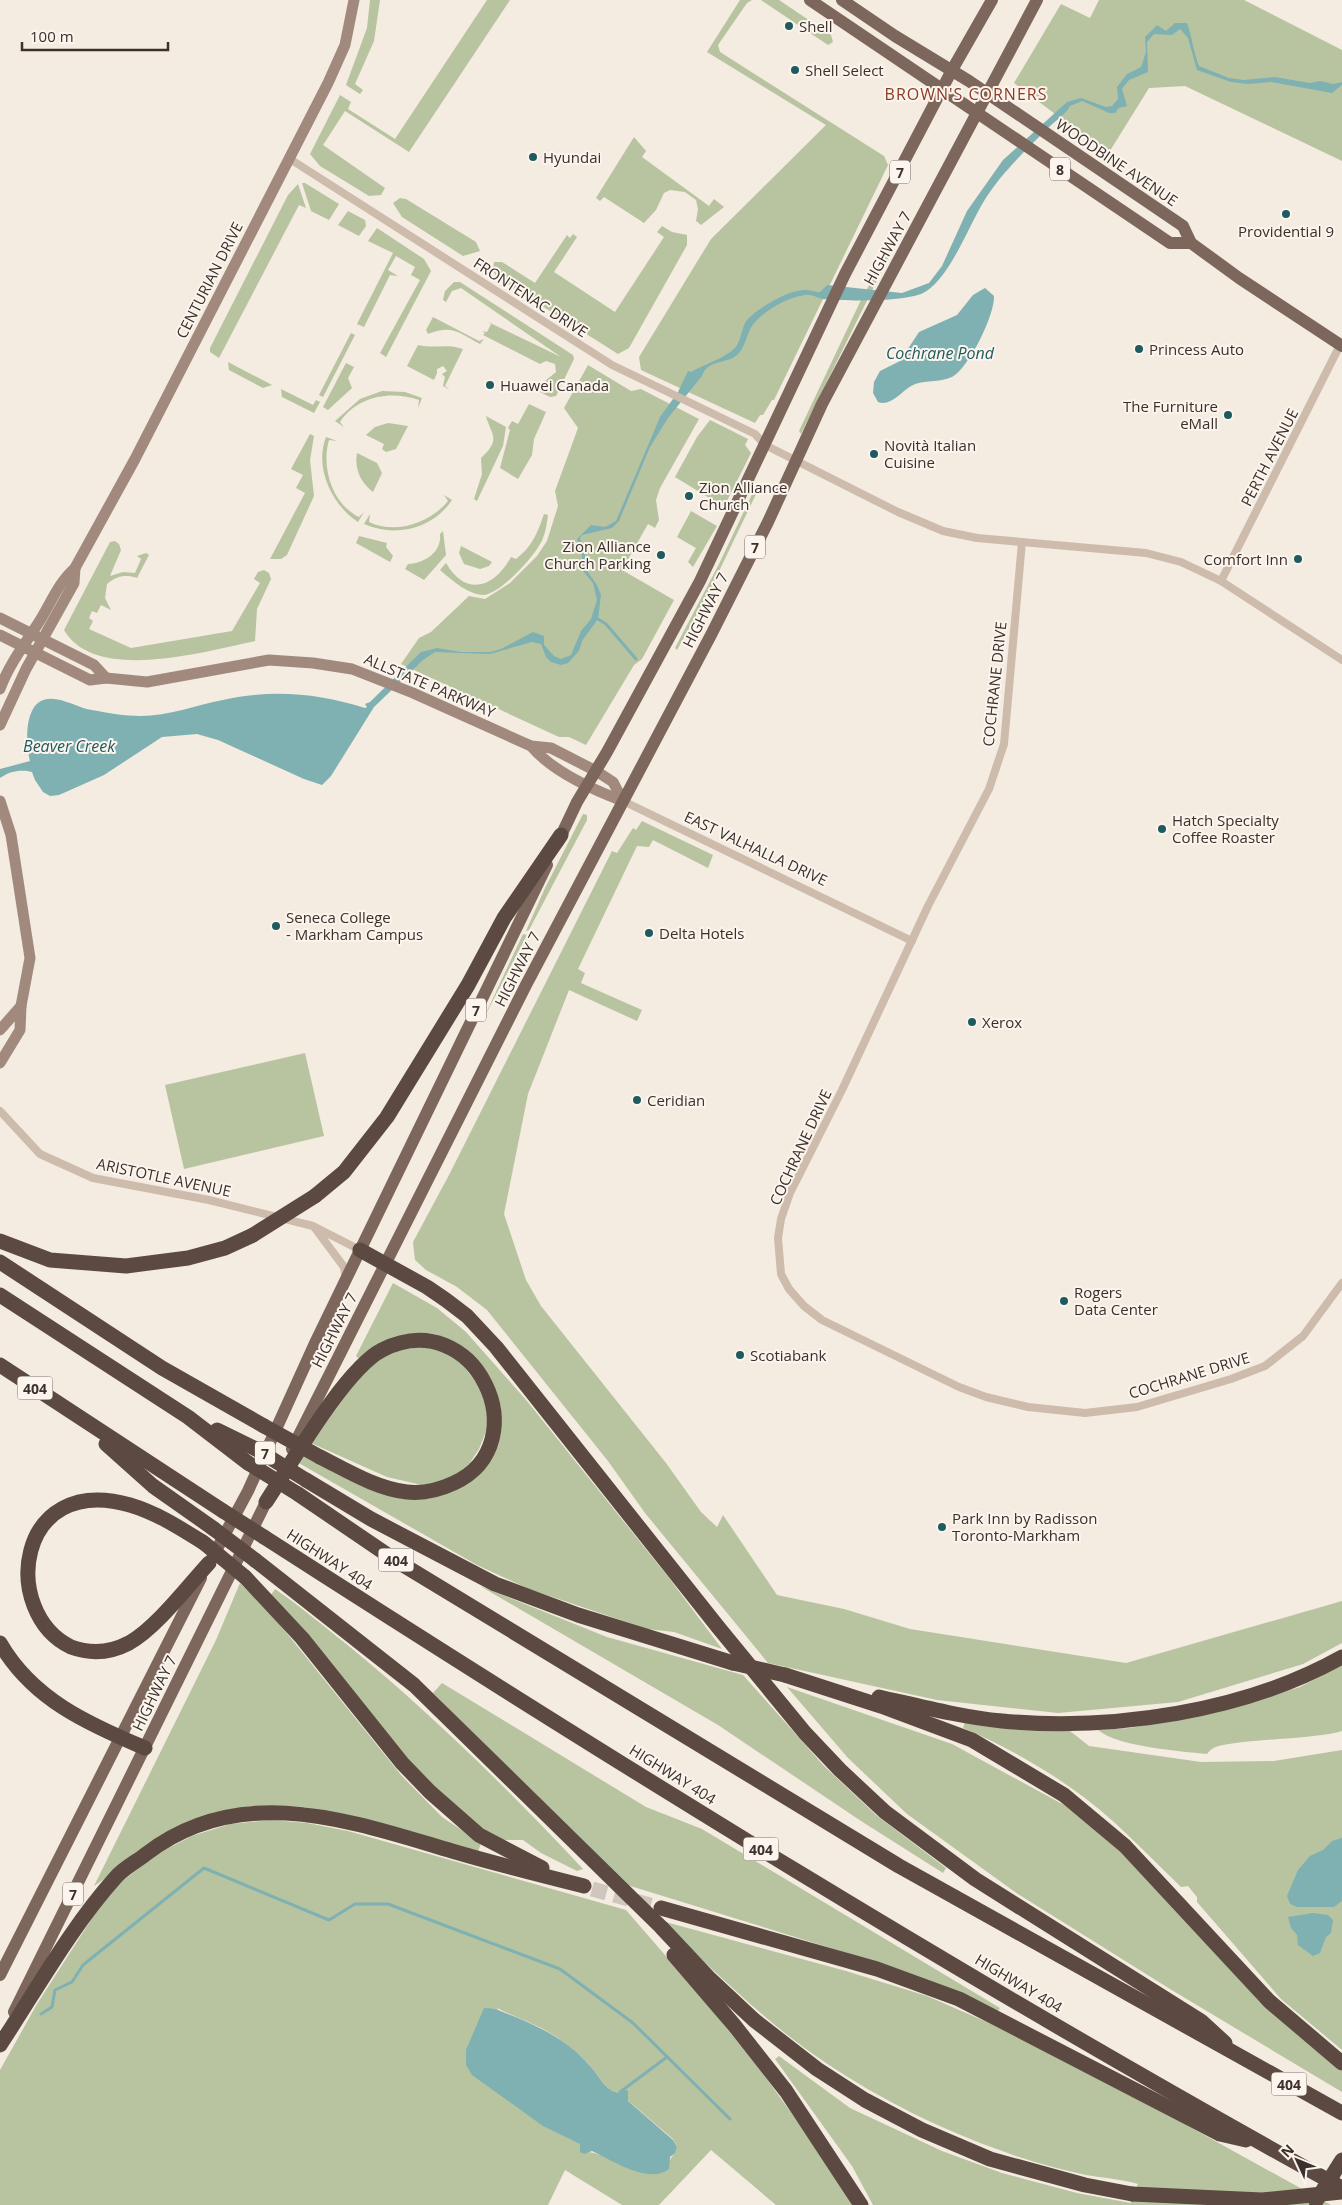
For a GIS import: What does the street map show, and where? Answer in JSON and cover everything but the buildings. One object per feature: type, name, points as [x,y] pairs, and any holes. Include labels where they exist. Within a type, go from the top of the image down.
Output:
[{"type":"highway","points":[[0,1240],[50,1260],[126,1266],[188,1258],[226,1248],[252,1235],[315,1196],[344,1172],[386,1117],[468,985],[504,918],[561,835]]},
{"type":"highway","points":[[360,1250],[427,1287],[467,1316],[496,1348],[718,1627],[805,1733],[840,1770],[885,1812],[975,1879],[1201,2021],[1237,2054]]},
{"type":"highway","points":[[0,1262],[162,1368],[264,1426],[320,1457],[388,1488],[407,1492],[435,1492],[462,1480],[475,1469],[485,1454],[492,1436],[495,1411],[488,1387],[481,1373],[456,1350],[433,1342],[406,1342],[382,1350],[356,1371],[329,1407],[266,1502]]},
{"type":"highway","name":"404","points":[[0,1295],[188,1417],[248,1463],[404,1565],[899,1866],[1342,2113]]},
{"type":"highway","name":"HIGHWAY 404","points":[[0,1365],[223,1511],[550,1719],[776,1858],[1009,1998],[1342,2188]]},
{"type":"highway","points":[[69,1411],[153,1486],[255,1560],[414,1685],[754,2020],[817,2069],[865,2100],[922,2130],[990,2159],[1085,2185],[1132,2194],[1262,2200],[1342,2192]]},
{"type":"highway","points":[[188,1417],[256,1449],[371,1519],[495,1584],[578,1615],[733,1663],[921,1707],[1002,1720],[1090,1724],[1175,1714],[1256,1694],[1322,1668],[1342,1657]]},
{"type":"highway","points":[[0,2045],[89,1910],[117,1876],[168,1837],[206,1822],[251,1814],[294,1812],[348,1821],[477,1859],[588,1888],[524,1860],[479,1835],[430,1792],[402,1763],[302,1638],[245,1576],[204,1543],[160,1516],[128,1504],[92,1500],[67,1503],[43,1517],[29,1533],[18,1554],[16,1579],[20,1599],[29,1617],[40,1629],[60,1644],[82,1652],[104,1652],[128,1644],[144,1633],[209,1563]]},
{"type":"highway","points":[[0,1644],[12,1664],[30,1683],[58,1705],[145,1748]]},
{"type":"highway","points":[[785,1675],[881,1706],[972,1740],[1064,1795],[1124,1846],[1269,2001],[1342,2062]]},
{"type":"highway","points":[[586,1856],[752,2047],[786,2091],[861,2205]]},
{"type":"highway","points":[[660,1908],[877,1969],[959,1999],[1220,2134],[1267,2146]]},
{"type":"highway","points":[[1313,2205],[1342,2160]]},
{"type":"main road","name":"8","points":[[810,0],[1170,244],[1192,243]]},
{"type":"main road","name":"WOODBINE AVENUE","points":[[842,0],[895,36],[952,70],[1183,226],[1192,243],[1239,278],[1341,345]]},
{"type":"main road","name":"HIGHWAY 7","points":[[0,1975],[120,1736],[248,1491],[346,1279],[561,835],[700,581],[831,302],[952,70],[992,0]]},
{"type":"main road","name":"HIGHWAY 7","points":[[0,2041],[266,1502],[526,985],[712,633],[822,404],[1037,0]]},
{"type":"street","name":"CENTURIAN DRIVE","points":[[0,689],[63,578],[75,568],[135,459],[290,159],[345,45],[354,0]]},
{"type":"street","name":"FRONTENAC DRIVE","points":[[290,159],[612,365],[755,434],[765,445],[796,461]]},
{"type":"street","name":"PERTH AVENUE","points":[[1221,581],[1341,345]]},
{"type":"street","points":[[796,461],[898,512],[943,531],[977,538],[1146,553],[1181,562],[1221,581],[1342,660]]},
{"type":"street","name":"COCHRANE DRIVE","points":[[1022,542],[1004,744],[989,789],[912,941],[790,1193],[781,1219],[778,1257],[781,1274],[789,1289],[804,1306],[822,1320],[959,1387],[986,1398],[1028,1407],[1086,1413],[1137,1407],[1231,1379],[1265,1366],[1303,1336],[1342,1283]]},
{"type":"street","name":"CENTURIAN DRIVE","points":[[0,725],[36,653],[74,584],[75,568]]},
{"type":"street","points":[[0,618],[94,665],[106,678]]},
{"type":"street","name":"ALLSTATE PARKWAY","points":[[0,635],[90,680],[106,678],[147,682],[269,660],[352,668],[413,693],[530,746],[550,748],[596,771],[613,782],[623,801]]},
{"type":"street","name":"ALLSTATE PARKWAY","points":[[530,746],[544,761],[587,785]]},
{"type":"street","name":"EAST VALHALLA DRIVE","points":[[587,785],[912,941]]},
{"type":"street","points":[[0,801],[11,835],[30,958],[21,1006],[20,1030],[0,1063]]},
{"type":"street","points":[[0,1030],[21,1006]]},
{"type":"street","name":"ARISTOTLE AVENUE","points":[[0,1111],[40,1154],[93,1178],[209,1200],[313,1226],[360,1250]]},
{"type":"street","points":[[313,1226],[344,1267],[346,1279]]},
{"type":"green space","points":[[370,0],[380,0],[374,41],[355,84],[363,90],[360,94],[346,85],[367,28]]},
{"type":"green space","points":[[487,0],[510,0],[409,152],[345,111],[323,145],[385,188],[381,195],[369,196],[320,166],[310,154],[340,95],[351,102],[348,109],[395,139]]},
{"type":"green space","points":[[740,0],[752,0],[747,3],[718,45],[720,52],[884,156],[888,165],[774,400],[772,400],[763,415],[760,415],[755,423],[641,370],[639,357],[711,239],[826,125],[707,52]]},
{"type":"green space","points":[[761,0],[779,0],[831,35],[833,42],[828,45]]},
{"type":"green space","points":[[1099,0],[1244,0],[1342,50],[1342,161],[1185,86],[1149,88],[1108,154],[1014,83],[1061,4],[1090,18]]},
{"type":"green space","points":[[634,137],[646,151],[642,157],[709,206],[714,199],[724,207],[701,225],[696,221],[698,209],[696,200],[685,192],[670,190],[664,193],[656,210],[644,223],[604,197],[600,201],[596,198]]},
{"type":"green space","points":[[302,183],[339,204],[329,220],[311,211]]},
{"type":"green space","points":[[298,184],[306,208],[299,205],[219,358],[210,352],[210,348],[288,195]]},
{"type":"green space","points":[[400,198],[406,199],[476,242],[480,251],[463,256],[402,217],[393,203]]},
{"type":"green space","points":[[348,211],[365,220],[366,226],[359,236],[338,225]]},
{"type":"green space","points":[[662,226],[672,232],[687,235],[687,245],[629,348],[618,354],[496,277],[493,269],[494,262],[502,262],[535,283],[567,235],[570,238],[573,234],[577,237],[554,272],[615,312],[664,237],[657,232]]},
{"type":"green space","points":[[377,228],[424,259],[431,271],[386,357],[380,353],[420,280],[411,275],[415,267],[396,256],[388,270],[398,276],[390,275],[364,327],[357,324],[393,253],[368,241]]},
{"type":"green space","points":[[894,239],[896,242],[801,434],[799,431],[861,300]]},
{"type":"green space","points":[[454,282],[460,282],[573,355],[574,359],[556,396],[550,397],[540,392],[545,381],[556,372],[555,364],[546,361],[540,364],[483,335],[485,333],[482,331],[487,332],[491,324],[488,322],[561,357],[461,288],[452,291],[446,302],[443,300],[445,291]]},
{"type":"green space","points":[[433,317],[479,341],[484,339],[480,344],[461,333],[450,330],[428,334],[426,330]]},
{"type":"green space","points":[[351,333],[355,335],[323,397],[319,395]]},
{"type":"green space","points":[[418,345],[451,346],[463,349],[445,386],[450,390],[443,386],[445,377],[442,374],[447,371],[443,366],[437,369],[434,380],[407,366]]},
{"type":"green space","points":[[228,362],[272,385],[263,388],[229,370]]},
{"type":"green space","points":[[346,363],[354,367],[348,378],[352,388],[328,410],[323,407]]},
{"type":"green space","points":[[588,365],[631,391],[641,389],[699,419],[660,488],[656,500],[659,520],[655,528],[648,524],[622,570],[674,600],[642,659],[634,665],[586,745],[569,737],[559,737],[401,664],[419,638],[431,632],[469,596],[485,599],[510,583],[537,556],[547,541],[558,506],[555,491],[578,428],[564,408]]},
{"type":"green space","points":[[281,389],[313,405],[316,400],[320,402],[314,413],[282,397]]},
{"type":"green space","points":[[382,391],[405,392],[422,398],[418,408],[419,400],[408,397],[386,396],[375,398],[365,401],[347,413],[340,422],[344,427],[335,421],[360,399]]},
{"type":"green space","points":[[529,404],[546,412],[534,439],[532,455],[518,479],[500,468],[510,430],[508,428],[512,421],[518,424]]},
{"type":"green space","points":[[486,416],[506,427],[503,446],[477,501],[474,499],[482,474],[481,458],[493,441]]},
{"type":"green space","points":[[710,420],[748,439],[745,445],[751,453],[724,507],[675,477],[697,437]]},
{"type":"green space","points":[[388,423],[408,426],[396,449],[386,452],[382,449],[384,444],[366,435],[375,427]]},
{"type":"green space","points":[[310,434],[314,436],[310,460],[314,496],[287,555],[281,559],[270,559],[305,493],[296,488],[303,475],[291,469]]},
{"type":"green space","points":[[326,437],[337,441],[329,440],[327,451],[328,473],[331,484],[342,503],[350,511],[359,517],[364,512],[358,522],[340,506],[328,485],[322,461]]},
{"type":"green space","points":[[357,453],[377,463],[382,473],[373,492],[359,475],[356,459]]},
{"type":"green space","points":[[756,486],[759,488],[709,592],[677,650],[675,648],[719,564]]},
{"type":"green space","points":[[444,495],[452,500],[435,518],[424,524],[400,530],[388,530],[364,524],[370,514],[369,522],[379,526],[401,527],[412,525],[441,509],[448,501]]},
{"type":"green space","points":[[691,511],[717,526],[693,567],[688,562],[696,548],[677,537]]},
{"type":"green space","points":[[544,514],[548,515],[548,518],[540,545],[518,572],[490,593],[483,595],[471,592],[440,570],[446,563],[462,581],[480,584],[489,581],[497,576],[511,557],[516,559],[522,554],[537,533]]},
{"type":"green space","points":[[443,531],[446,555],[424,580],[405,569],[408,564],[426,559],[435,551],[440,540],[440,534]]},
{"type":"green space","points":[[359,536],[387,543],[386,547],[393,556],[390,562],[356,543]]},
{"type":"green space","points":[[115,541],[119,544],[121,550],[110,576],[123,572],[135,573],[141,559],[137,556],[146,553],[149,555],[137,578],[121,576],[107,584],[105,598],[111,610],[101,605],[97,613],[92,611],[89,618],[93,621],[89,629],[131,648],[232,631],[260,583],[254,579],[258,572],[264,570],[269,573],[271,579],[257,609],[255,641],[153,660],[125,660],[100,656],[79,646],[64,630],[110,542]]},
{"type":"green space","points":[[461,546],[492,562],[489,566],[480,569],[464,564],[459,553]]},
{"type":"green space","points":[[583,814],[587,815],[587,820],[529,930],[526,931],[545,888]]},
{"type":"green space","points":[[642,821],[713,855],[708,868],[653,840],[649,847],[637,846],[578,969],[585,973],[581,983],[642,1010],[637,1021],[569,990],[528,1094],[504,1214],[526,1280],[541,1306],[666,1463],[701,1512],[717,1527],[723,1515],[777,1595],[844,1609],[910,1629],[1126,1663],[1342,1601],[1342,1643],[1303,1664],[1178,1702],[1058,1713],[937,1700],[768,1663],[645,1513],[608,1461],[487,1310],[457,1287],[426,1270],[415,1260],[413,1242],[449,1175],[612,851],[617,853],[633,828],[636,830]]},
{"type":"green space","points":[[523,934],[527,935],[487,1012],[487,1011]]},
{"type":"green space","points":[[305,1053],[324,1136],[184,1169],[165,1085]]},
{"type":"green space","points":[[393,1283],[437,1308],[466,1332],[527,1401],[669,1578],[722,1649],[674,1632],[647,1629],[529,1589],[477,1565],[297,1462],[302,1452],[426,1499],[456,1490],[475,1476],[500,1412],[491,1379],[468,1350],[455,1343],[415,1335],[391,1339],[360,1360],[356,1356]]},
{"type":"green space","points":[[425,1347],[448,1353],[459,1360],[484,1393],[488,1413],[487,1429],[479,1449],[469,1464],[454,1477],[426,1486],[387,1477],[311,1443],[342,1395],[372,1364],[393,1352]]},
{"type":"green space","points":[[240,1583],[277,1621],[401,1775],[442,1817],[481,1843],[478,1852],[305,1807],[250,1806],[190,1821],[94,1886],[216,1640]]},
{"type":"green space","points":[[480,1586],[607,1637],[743,1675],[824,1766],[876,1815],[946,1868],[943,1873],[861,1821],[718,1725]]},
{"type":"green space","points":[[275,1589],[345,1643],[408,1696],[497,1781],[583,1869],[577,1871],[541,1853],[523,1840],[500,1840],[459,1813],[412,1767],[271,1595]]},
{"type":"green space","points":[[1342,1665],[1342,1731],[1339,1732],[1223,1745],[1210,1750],[1207,1754],[1166,1750],[1134,1744],[1107,1736],[1098,1730],[1130,1728],[1217,1712],[1300,1687]]},
{"type":"green space","points":[[442,1683],[646,1807],[702,1829],[1000,2008],[997,2013],[879,1963],[624,1884],[433,1693]]},
{"type":"green space","points":[[787,1687],[952,1744],[1064,1805],[1126,1856],[1259,2001],[1342,2071],[1342,2092],[1170,1989],[1015,1892],[907,1814],[848,1758]]},
{"type":"green space","points":[[965,1722],[993,1727],[1070,1731],[1089,1746],[1201,1762],[1274,1761],[1342,1750],[1342,2050],[1281,1999],[1197,1902],[1197,1897],[1188,1886],[1181,1887],[1115,1823],[1081,1795],[1023,1758],[963,1728]]},
{"type":"green space","points":[[271,1820],[307,1823],[348,1831],[626,1910],[704,2000],[761,2071],[829,2165],[852,2205],[776,2205],[711,2150],[659,2205],[622,2205],[565,2170],[548,2205],[0,2205],[0,2070],[37,2004],[98,1909],[121,1882],[159,1853],[192,1836],[230,1824]],"holes":[[[497,2008],[560,2039],[586,2061],[606,2086],[619,2093],[673,2139],[677,2147],[661,2172],[650,2174],[640,2172],[601,2155],[591,2152],[580,2152],[580,2144]]]},
{"type":"green space","points":[[662,1921],[846,1971],[927,1996],[989,2023],[1170,2116],[1331,2205],[873,2205],[852,2166],[775,2059],[779,2056],[850,2108],[942,2151],[1002,2173],[1077,2193],[1131,2203],[1138,2184],[1086,2175],[1025,2159],[958,2134],[890,2102],[847,2077],[782,2031],[741,1996]]},
{"type":"water","name":"Beaver Creek","points":[[1175,23],[1187,23],[1199,66],[1229,78],[1244,80],[1275,77],[1310,83],[1320,81],[1333,84],[1342,82],[1342,85],[1332,93],[1271,82],[1248,84],[1231,82],[1197,70],[1188,38],[1180,29],[1172,35],[1154,34],[1147,42],[1148,72],[1129,80],[1122,89],[1127,106],[1119,108],[1115,113],[1109,113],[1082,101],[1070,106],[998,181],[984,201],[949,266],[931,288],[911,297],[886,300],[833,300],[805,295],[785,301],[766,312],[753,325],[738,354],[729,360],[713,364],[705,370],[668,418],[650,447],[619,521],[612,528],[582,535],[580,538],[585,556],[585,568],[597,585],[601,595],[598,619],[582,641],[579,651],[568,663],[561,665],[551,662],[546,657],[541,644],[532,642],[490,654],[435,652],[423,660],[374,707],[331,776],[322,785],[304,779],[218,740],[197,734],[162,737],[104,775],[59,795],[50,796],[43,792],[32,772],[16,771],[0,778],[0,769],[30,761],[27,737],[29,720],[35,706],[47,699],[60,700],[86,709],[135,716],[151,716],[259,694],[312,696],[365,708],[367,707],[365,704],[370,702],[421,652],[437,648],[461,652],[490,652],[501,649],[533,632],[544,636],[544,645],[554,656],[561,659],[571,655],[581,631],[591,619],[597,600],[593,583],[582,570],[582,554],[577,539],[591,525],[605,527],[616,521],[660,417],[678,392],[688,371],[691,372],[731,352],[737,345],[745,323],[749,318],[764,307],[790,293],[805,290],[820,292],[827,285],[902,293],[929,283],[942,266],[967,211],[1003,160],[1067,102],[1081,98],[1106,107],[1112,106],[1118,99],[1117,87],[1127,74],[1141,67],[1146,52],[1145,37],[1157,25],[1166,31]]},
{"type":"water","name":"Cochrane Pond","points":[[985,288],[994,296],[990,315],[980,340],[959,372],[947,379],[921,382],[911,386],[891,401],[878,402],[873,393],[874,382],[880,371],[900,361],[919,332],[957,315],[973,295]]},
{"type":"water","points":[[1342,1838],[1342,1901],[1334,1907],[1297,1907],[1290,1904],[1287,1896],[1298,1870],[1310,1856],[1323,1850],[1332,1841]]},
{"type":"water","points":[[1313,1913],[1328,1915],[1333,1920],[1331,1933],[1326,1937],[1320,1953],[1313,1956],[1298,1945],[1297,1935],[1291,1928],[1288,1917]]},
{"type":"water","points":[[484,2008],[502,2012],[546,2031],[574,2050],[610,2089],[619,2093],[622,2089],[628,2091],[628,2101],[673,2140],[677,2147],[675,2153],[670,2157],[669,2169],[660,2173],[641,2173],[592,2151],[584,2154],[580,2152],[580,2144],[543,2126],[472,2075],[466,2065],[466,2050]]},
{"type":"waterway","points":[[598,619],[606,624],[636,659]]},
{"type":"waterway","points":[[41,2014],[52,2007],[55,1990],[72,1982],[83,1965],[204,1868],[329,1920],[355,1904],[388,1904],[560,1969],[633,2023],[730,2119]]},
{"type":"waterway","points":[[620,2092],[667,2057]]},
{"type":"tunnel","points":[[592,1889],[661,1908]]},
{"type":"place","name":"Shell","points":[[789,26]]},
{"type":"place","name":"Shell Select","points":[[795,70]]},
{"type":"place","name":"Hyundai","points":[[533,157]]},
{"type":"place","name":"Providential 9","points":[[1286,214]]},
{"type":"place","name":"Princess Auto","points":[[1139,349]]},
{"type":"place","name":"Huawei Canada","points":[[490,385]]},
{"type":"place","name":"The Furniture eMall","points":[[1228,415]]},
{"type":"place","name":"Novità Italian Cuisine","points":[[874,454]]},
{"type":"place","name":"Zion Alliance Church","points":[[689,496]]},
{"type":"place","name":"Zion Alliance Church Parking","points":[[661,555]]},
{"type":"place","name":"Comfort Inn","points":[[1298,559]]},
{"type":"place","name":"Hatch Specialty Coffee Roaster","points":[[1162,829]]},
{"type":"place","name":"Seneca College - Markham Campus","points":[[276,926]]},
{"type":"place","name":"Delta Hotels","points":[[649,933]]},
{"type":"place","name":"Xerox","points":[[972,1022]]},
{"type":"place","name":"Ceridian","points":[[637,1100]]},
{"type":"place","name":"Rogers Data Center","points":[[1064,1301]]},
{"type":"place","name":"Scotiabank","points":[[740,1355]]},
{"type":"place","name":"Park Inn by Radisson Toronto-Markham","points":[[942,1527]]},
{"type":"district","name":"BROWN'S CORNERS","points":[[966,94]]}]
